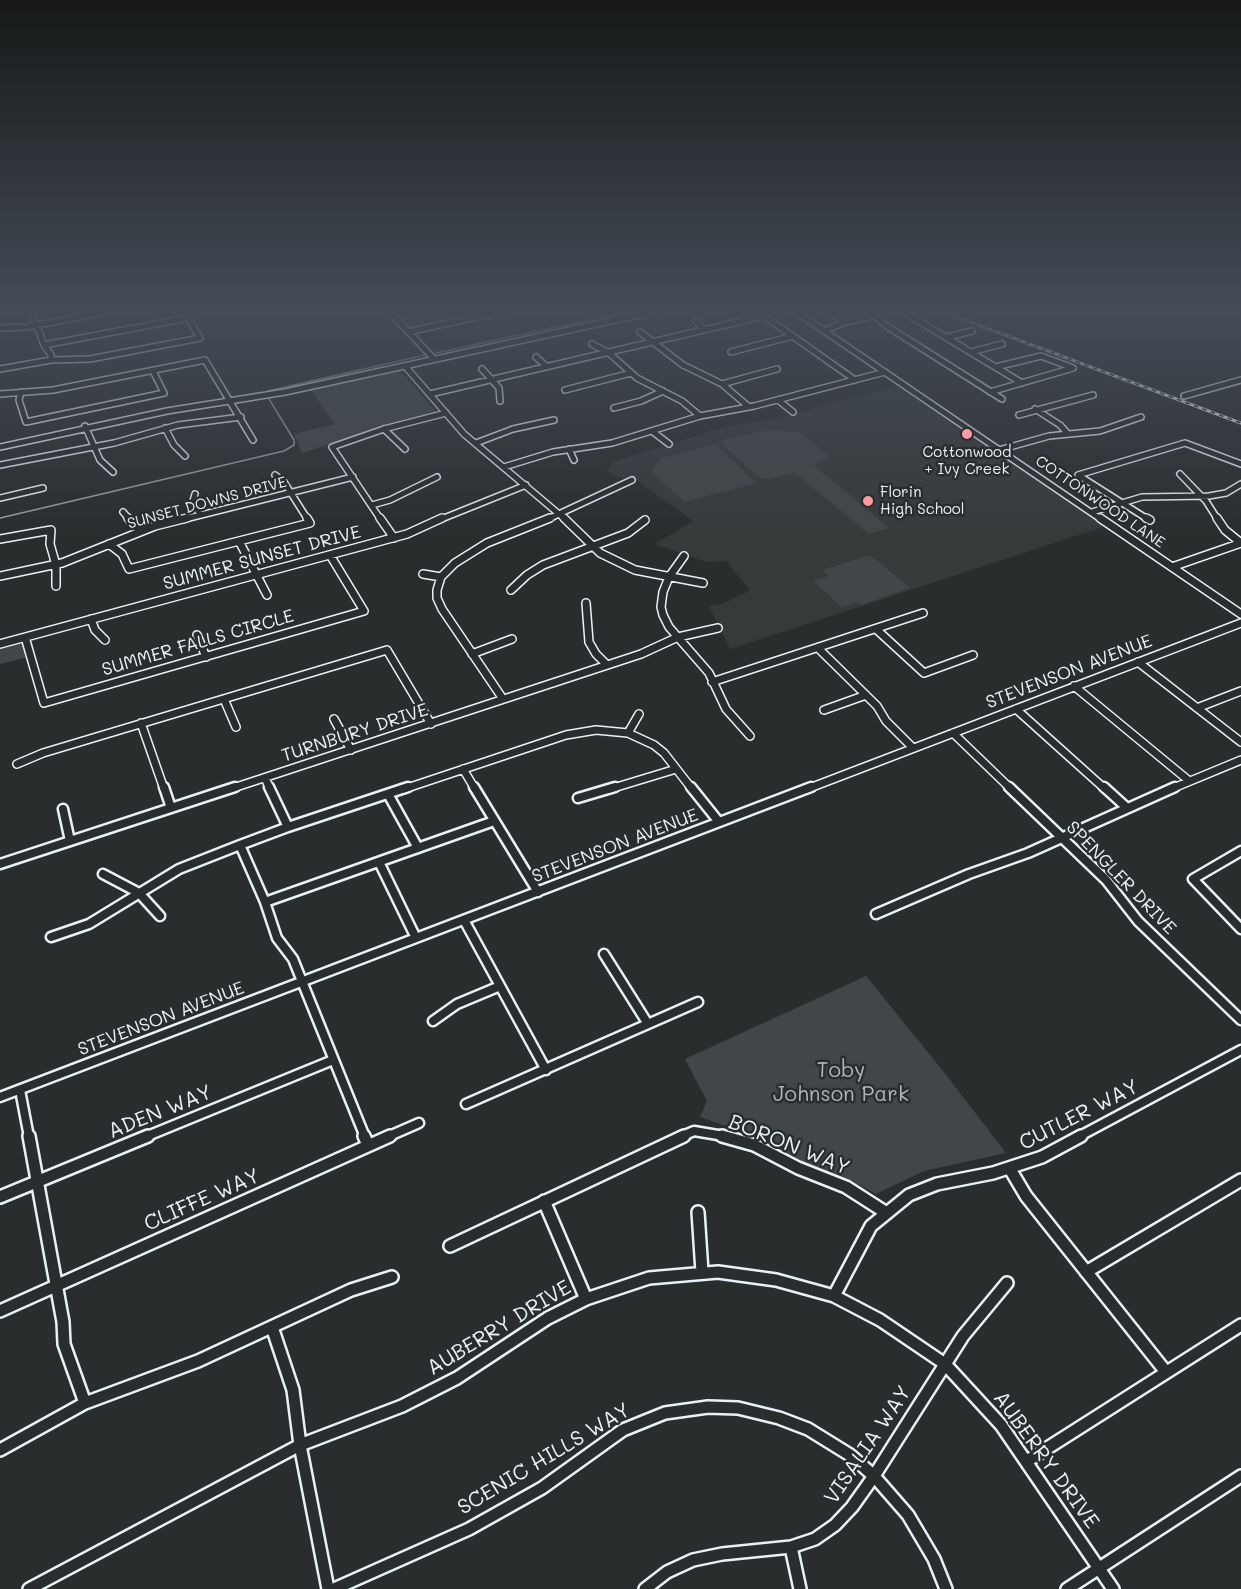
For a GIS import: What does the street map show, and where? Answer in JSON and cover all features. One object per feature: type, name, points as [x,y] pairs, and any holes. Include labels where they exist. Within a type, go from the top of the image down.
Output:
[{"type":"street","points":[[0,394],[53,390],[79,385]]},
{"type":"street","points":[[21,392],[19,400],[26,422],[164,393],[160,385]]},
{"type":"street","points":[[221,385],[253,440]]},
{"type":"street","points":[[0,445],[167,411],[311,385]]},
{"type":"street","points":[[422,385],[476,443],[560,514],[592,546],[622,565],[703,583]]},
{"type":"street","points":[[430,394],[469,385]]},
{"type":"street","points":[[496,385],[500,390],[500,401]]},
{"type":"street","points":[[565,390],[584,385]]},
{"type":"street","points":[[653,385],[682,401],[700,416]]},
{"type":"street","points":[[723,385],[749,407]]},
{"type":"street","points":[[504,466],[534,456],[612,443],[700,416],[749,407],[835,385]]},
{"type":"street","name":"COTTONWOOD LANE","points":[[904,385],[1241,614]]},
{"type":"street","points":[[979,385],[1002,399]]},
{"type":"street","points":[[990,392],[1014,385]]},
{"type":"street","points":[[1184,396],[1223,385]]},
{"type":"street","points":[[614,408],[640,401],[663,391]]},
{"type":"street","points":[[1019,415],[1093,394]]},
{"type":"street","points":[[778,400],[794,412]]},
{"type":"street","points":[[1035,409],[1060,425],[1068,434]]},
{"type":"street","points":[[394,538],[332,447],[384,429],[446,413]]},
{"type":"street","points":[[0,465],[94,447],[165,428],[241,417]]},
{"type":"street","points":[[999,450],[1030,441],[1100,431],[1141,417]]},
{"type":"street","points":[[476,443],[513,429],[554,420]]},
{"type":"street","points":[[85,427],[102,463],[113,472]]},
{"type":"street","points":[[165,428],[174,445],[184,456]]},
{"type":"street","points":[[384,429],[405,449]]},
{"type":"street","points":[[652,431],[669,444]]},
{"type":"street","points":[[1030,441],[1038,447]]},
{"type":"street","points":[[1150,520],[1078,475],[1185,443],[1241,464]]},
{"type":"street","points":[[569,449],[574,460]]},
{"type":"street","points":[[1180,474],[1203,497],[1225,530],[1241,543]]},
{"type":"street","points":[[109,544],[122,554],[129,569],[310,523],[282,479],[275,475]]},
{"type":"street","name":"SUNSET DOWNS DRIVE","points":[[0,576],[56,565],[140,531],[353,477]]},
{"type":"street","points":[[372,505],[395,498],[437,477]]},
{"type":"street","points":[[503,699],[438,602],[436,590],[441,577],[455,563],[488,543],[560,514],[632,480]]},
{"type":"street","points":[[1092,512],[1153,495],[1203,497],[1226,493],[1241,484]]},
{"type":"street","name":"SUMMER SUNSET DRIVE","points":[[0,644],[394,538],[429,526],[474,504],[526,486]]},
{"type":"street","points":[[0,498],[43,488]]},
{"type":"street","points":[[195,494],[193,501],[200,515]]},
{"type":"street","points":[[123,512],[140,531]]},
{"type":"street","points":[[511,590],[537,568],[633,530],[645,520]]},
{"type":"street","points":[[0,540],[51,530],[50,544],[56,565],[56,586]]},
{"type":"street","points":[[239,541],[267,595]]},
{"type":"street","points":[[1172,567],[1241,543]]},
{"type":"street","name":"SUMMER FALLS CIRCLE","points":[[26,637],[44,703],[364,611],[330,555]]},
{"type":"street","points":[[684,556],[669,577],[663,592],[661,607],[667,623],[706,669],[726,709],[750,736]]},
{"type":"street","points":[[423,574],[441,577]]},
{"type":"street","points":[[586,603],[590,642],[596,654],[608,665]]},
{"type":"street","points":[[712,682],[923,613]]},
{"type":"street","points":[[91,619],[95,630],[105,639]]},
{"type":"street","name":"STEVENSON AVENUE","points":[[0,1097],[1241,622]]},
{"type":"street","name":"TURNBURY DRIVE","points":[[0,864],[608,665],[648,651],[678,637],[718,628]]},
{"type":"street","points":[[876,629],[924,673],[973,654]]},
{"type":"street","points":[[197,635],[206,657]]},
{"type":"street","points":[[472,654],[512,639]]},
{"type":"street","points":[[818,648],[866,695],[890,726],[913,748]]},
{"type":"street","points":[[17,764],[43,753],[387,650],[431,724]]},
{"type":"street","points":[[1138,662],[1241,742]]},
{"type":"street","points":[[1074,686],[1188,780]]},
{"type":"street","points":[[1197,708],[1241,691]]},
{"type":"street","points":[[824,710],[866,695]]},
{"type":"street","points":[[224,699],[236,727]]},
{"type":"street","points":[[1016,709],[1126,807]]},
{"type":"street","points":[[628,733],[639,714]]},
{"type":"street","points":[[334,719],[351,750]]},
{"type":"street","points":[[141,723],[171,808]]},
{"type":"street","points":[[51,937],[89,924],[179,869],[240,845],[288,827],[580,731],[608,730],[628,733],[654,745],[719,822]]},
{"type":"street","name":"SPENGLER DRIVE","points":[[953,733],[1106,880],[1138,921],[1241,1020]]},
{"type":"street","points":[[876,914],[969,874],[1063,838],[1126,807],[1241,760]]},
{"type":"street","points":[[463,769],[538,892]]},
{"type":"street","points":[[578,798],[676,769]]},
{"type":"street","points":[[265,778],[288,827]]},
{"type":"street","points":[[388,794],[418,848]]},
{"type":"street","points":[[63,809],[70,841]]},
{"type":"street","points":[[265,902],[494,821]]},
{"type":"street","points":[[240,845],[265,902],[277,938],[293,959],[303,981],[368,1145]]},
{"type":"street","points":[[1241,851],[1193,879],[1241,928]]},
{"type":"street","points":[[379,862],[416,938]]},
{"type":"street","points":[[104,873],[139,893],[160,916]]},
{"type":"street","points":[[464,920],[546,1070]]},
{"type":"street","points":[[604,954],[648,1024]]},
{"type":"street","points":[[433,1021],[457,1004],[501,987]]},
{"type":"street","points":[[466,1104],[698,1002]]},
{"type":"street","name":"CUTLER WAY","points":[[834,1296],[860,1243],[885,1212],[909,1195],[927,1187],[1010,1169],[1066,1146],[1241,1050]]},
{"type":"street","name":"ADEN WAY","points":[[0,1197],[333,1060]]},
{"type":"street","points":[[20,1089],[56,1286],[64,1344],[85,1403]]},
{"type":"street","name":"CLIFFE WAY","points":[[0,1311],[419,1123]]},
{"type":"street","name":"BORON WAY","points":[[450,1246],[694,1131],[733,1138],[754,1146],[798,1168],[846,1187],[885,1212]]},
{"type":"street","points":[[1010,1169],[1026,1196],[1166,1371]]},
{"type":"street","points":[[1086,1272],[1241,1180]]},
{"type":"street","points":[[544,1201],[586,1299]]},
{"type":"street","points":[[698,1212],[702,1272]]},
{"type":"street","name":"AUBERRY DRIVE","points":[[28,1589],[300,1445],[431,1392],[498,1353],[548,1318],[586,1299],[649,1278],[702,1272],[776,1280],[834,1296],[880,1320],[945,1364],[988,1410],[1027,1461],[1113,1589]]},
{"type":"street","points":[[0,1450],[85,1403],[198,1361],[363,1285],[392,1277]]},
{"type":"street","name":"VISALIA WAY","points":[[645,1589],[667,1572],[693,1560],[722,1554],[791,1547],[815,1539],[835,1525],[852,1507],[874,1476],[963,1336],[1007,1283]]},
{"type":"street","points":[[1027,1461],[1241,1325]]},
{"type":"street","points":[[272,1327],[293,1390],[300,1445],[328,1589]]},
{"type":"street","name":"SCENIC HILLS WAY","points":[[334,1589],[469,1529],[542,1488],[623,1430],[650,1418],[679,1410],[708,1407],[738,1408],[779,1418],[822,1437],[849,1455],[874,1476],[918,1530],[934,1559],[946,1589]]},
{"type":"street","points":[[1067,1589],[1241,1476]]},
{"type":"street","points":[[791,1547],[800,1589]]},
{"type":"shaded area","name":"Florin High School","points":[[901,386],[1106,526],[730,649],[709,606],[722,604],[750,590],[726,561],[706,562],[655,544],[693,521],[638,481],[618,477],[607,471],[613,462],[727,426],[766,421]]},
{"type":"green space","points":[[327,385],[413,385],[437,413],[302,453],[294,434],[335,424],[310,389]]},
{"type":"green space","points":[[768,430],[799,432],[830,457],[815,463],[815,466],[889,528],[869,534],[794,472],[769,479],[760,478],[719,441]]},
{"type":"green space","points":[[716,444],[756,483],[684,502],[652,472],[661,458]]},
{"type":"green space","points":[[870,555],[910,588],[861,605],[858,602],[842,607],[813,581],[829,576],[822,570]]},
{"type":"green space","points":[[21,641],[28,657],[0,664],[0,645]]},
{"type":"green space","name":"Toby Johnson Park","points":[[866,976],[1006,1153],[924,1171],[876,1194],[847,1178],[802,1161],[757,1137],[700,1117],[707,1101],[685,1059]]},
{"type":"waterway","points":[[268,391],[293,385]]},
{"type":"waterway","points":[[0,518],[284,451],[294,445],[294,440],[269,399]]},
{"type":"railway","points":[[1140,385],[1241,423]]},
{"type":"place","name":"Cottonwood + Ivy Creek","points":[[967,434]]},
{"type":"place","name":"Florin High School","points":[[868,501]]}]
